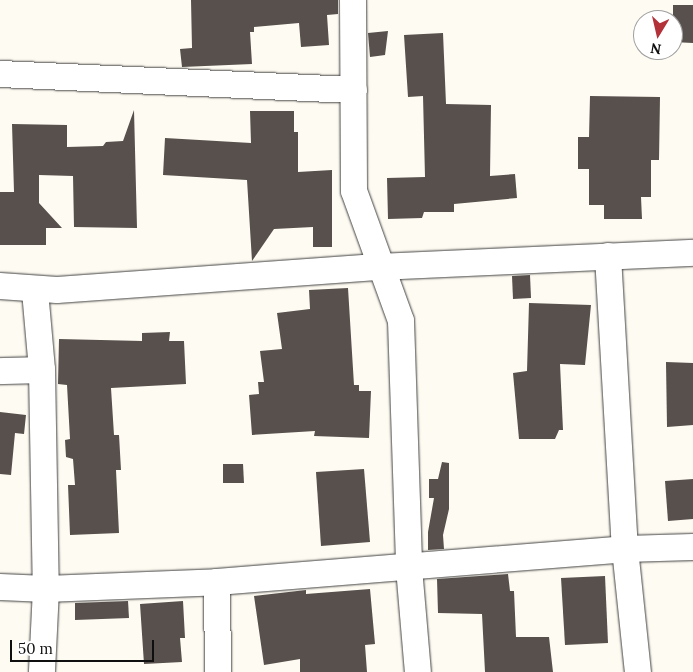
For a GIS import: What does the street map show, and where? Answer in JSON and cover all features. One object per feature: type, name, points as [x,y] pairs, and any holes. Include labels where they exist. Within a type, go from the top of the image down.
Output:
[{"type":"street","points":[[353,0],[354,191],[401,321],[409,568],[418,672]]},
{"type":"street","points":[[0,74],[354,90]]},
{"type":"street","points":[[0,286],[36,291],[380,267],[693,253]]},
{"type":"street","points":[[608,256],[624,549],[638,672]]},
{"type":"street","points":[[36,291],[42,370],[46,589],[42,672]]},
{"type":"street","points":[[0,370],[42,370]]},
{"type":"street","points":[[0,587],[46,589],[217,582],[409,568],[624,549],[693,547]]},
{"type":"street","points":[[217,582],[218,672]]},
{"type":"building","points":[[191,0],[338,0],[338,14],[327,15],[329,45],[301,47],[299,23],[254,27],[254,32],[250,32],[252,64],[182,67],[180,49],[192,48]]},
{"type":"building","points":[[673,5],[693,5],[693,43],[683,42],[683,10],[673,10]]},
{"type":"building","points":[[388,31],[385,55],[370,57],[368,33]]},
{"type":"building","points":[[443,33],[446,104],[491,105],[490,176],[515,174],[517,198],[454,204],[454,212],[424,212],[422,218],[388,219],[387,178],[425,177],[423,96],[408,97],[404,35]]},
{"type":"building","points":[[590,96],[660,97],[659,160],[651,160],[651,197],[641,197],[642,219],[604,219],[604,205],[589,205],[589,169],[578,169],[578,137],[589,137]]},
{"type":"building","points":[[134,110],[137,228],[74,227],[73,176],[39,175],[39,203],[62,228],[46,228],[46,245],[0,245],[0,192],[14,192],[12,124],[67,125],[67,147],[103,146],[106,142],[123,141]]},
{"type":"building","points":[[250,111],[294,111],[294,132],[298,132],[298,172],[332,170],[332,247],[313,247],[313,227],[274,229],[252,261],[247,180],[163,175],[165,138],[251,143]]},
{"type":"building","points":[[530,275],[531,298],[513,299],[512,276]]},
{"type":"building","points":[[348,288],[354,385],[359,385],[359,391],[371,391],[369,438],[314,436],[315,431],[252,435],[249,395],[259,394],[258,382],[264,382],[260,351],[282,349],[277,313],[310,309],[309,290]]},
{"type":"building","points":[[529,303],[591,305],[585,365],[560,364],[563,430],[559,430],[555,439],[519,439],[513,373],[527,371]]},
{"type":"building","points":[[170,332],[169,341],[184,341],[186,384],[111,388],[114,435],[119,435],[121,470],[116,470],[119,533],[70,535],[68,485],[75,485],[73,459],[66,457],[65,440],[70,439],[67,385],[58,384],[59,339],[142,341],[142,333]]},
{"type":"building","points":[[666,362],[693,363],[693,425],[667,427]]},
{"type":"building","points":[[0,412],[26,415],[24,434],[15,433],[11,475],[0,474]]},
{"type":"building","points":[[442,462],[449,463],[449,509],[443,535],[444,549],[428,550],[428,532],[434,498],[429,498],[429,479],[438,479]]},
{"type":"building","points":[[223,464],[243,464],[244,483],[223,483]]},
{"type":"building","points":[[364,469],[370,542],[321,546],[316,472]]},
{"type":"building","points":[[693,479],[693,519],[668,521],[665,481]]},
{"type":"building","points":[[508,574],[510,591],[514,591],[516,637],[549,637],[553,672],[485,672],[482,614],[438,613],[437,579]]},
{"type":"building","points":[[605,576],[608,643],[565,645],[561,578]]},
{"type":"building","points":[[370,589],[375,644],[365,645],[367,672],[300,672],[300,659],[264,665],[254,596],[306,590],[306,594]]},
{"type":"building","points":[[128,601],[129,618],[75,620],[75,603]]},
{"type":"building","points":[[183,601],[185,638],[180,638],[182,662],[144,664],[140,604]]}]
